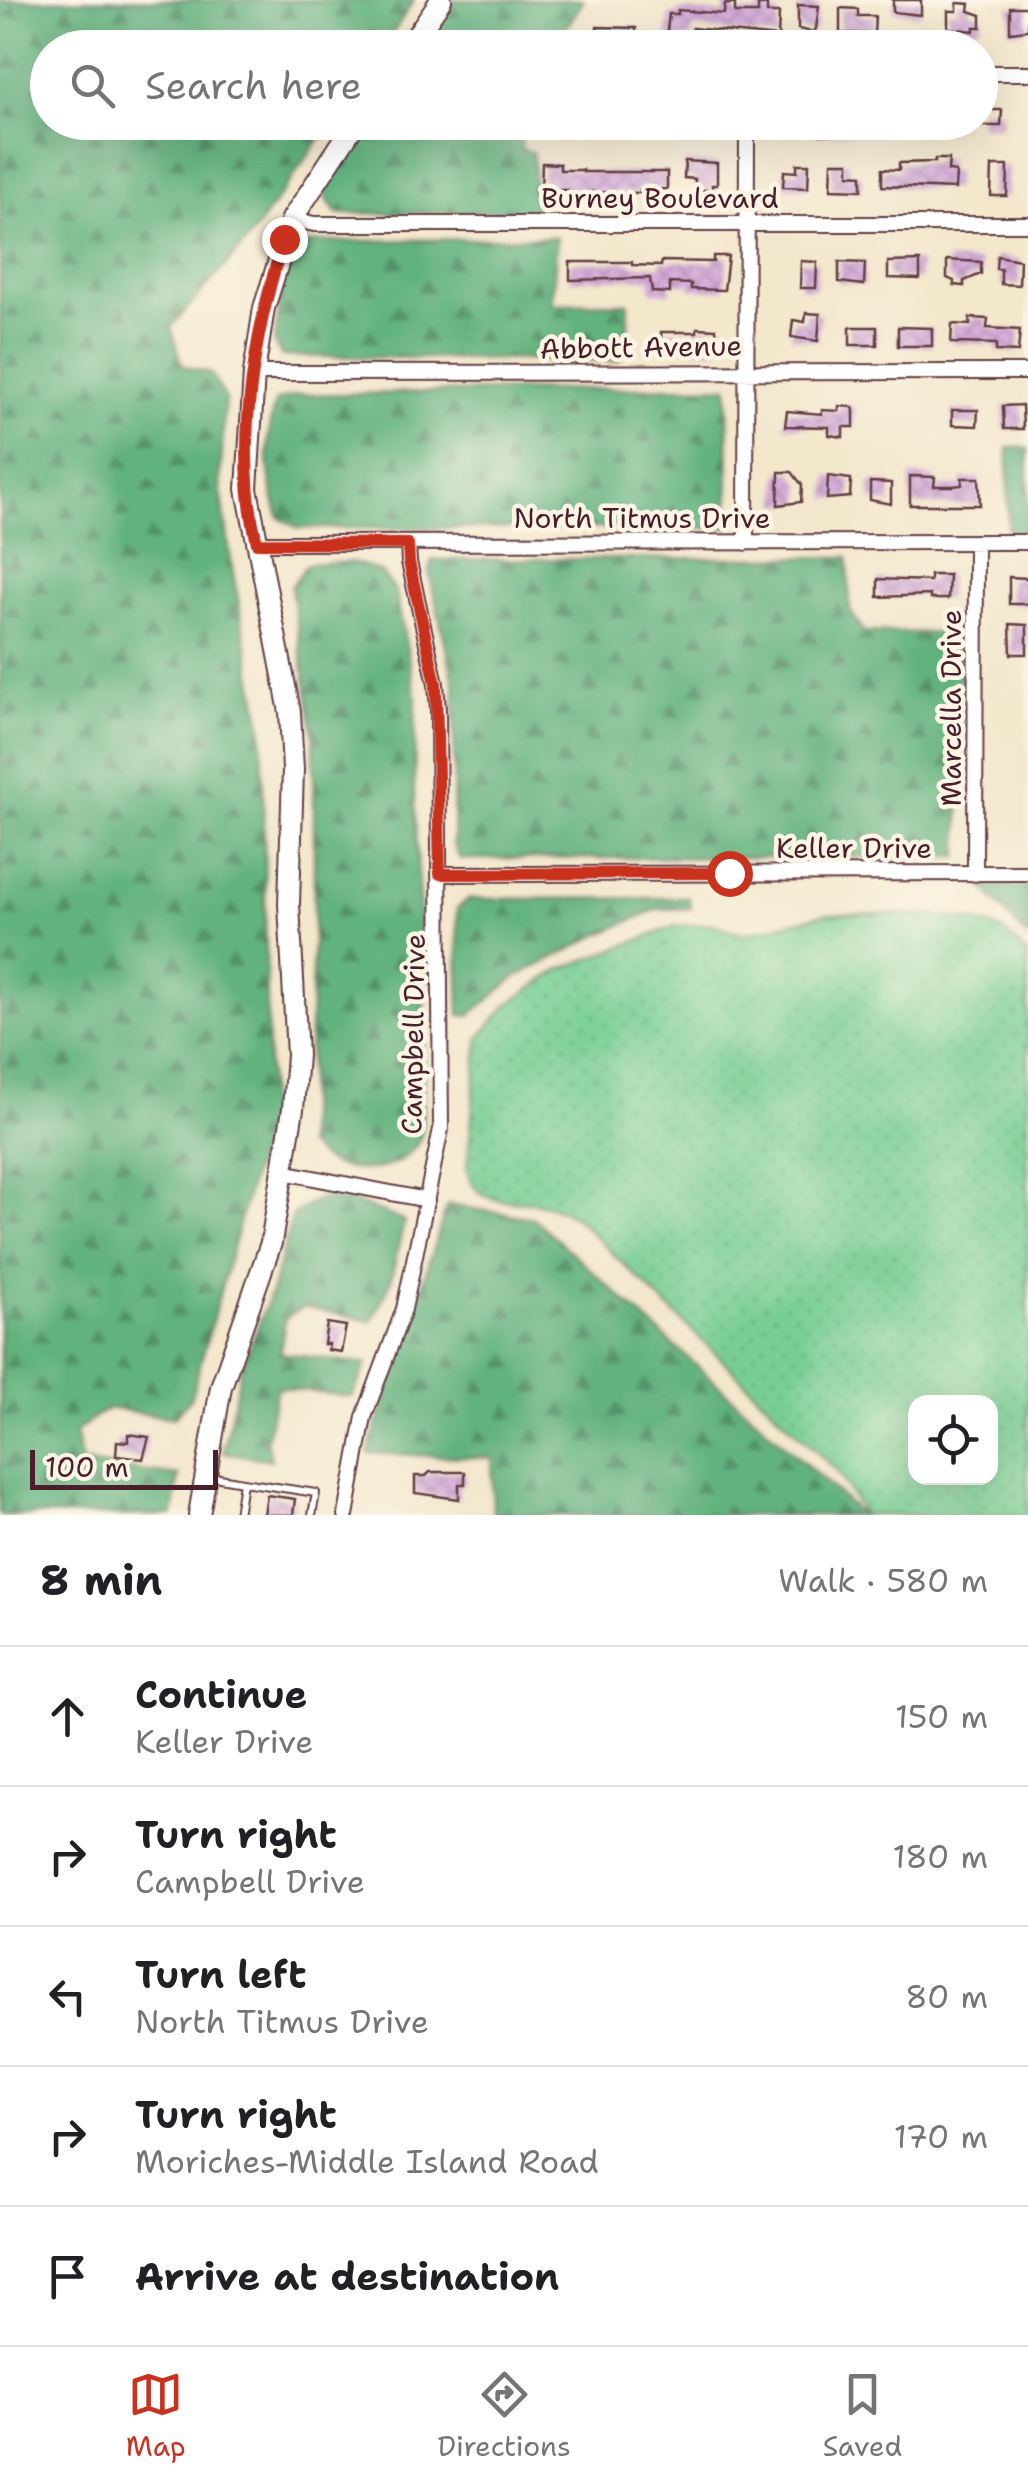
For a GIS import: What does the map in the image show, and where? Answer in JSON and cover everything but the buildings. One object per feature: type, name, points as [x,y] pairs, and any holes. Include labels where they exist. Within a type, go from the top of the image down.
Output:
[{"type":"main road","points":[[420,30],[441,0]]},
{"type":"main road","points":[[200,1515],[220,1387],[271,1243],[293,1109],[297,1055],[289,904],[290,712],[247,489],[254,373],[264,308],[292,219],[344,140]]},
{"type":"street","points":[[998,73],[1028,73]]},
{"type":"street","points":[[746,542],[747,140]]},
{"type":"street","name":"Burney Boulevard","points":[[292,219],[314,224],[1028,224]]},
{"type":"street","name":"Abbott Avenue","points":[[254,373],[1028,372]]},
{"type":"street","name":"Marcella Drive","points":[[976,542],[976,874]]},
{"type":"street","name":"North Titmus Drive","points":[[257,543],[1028,542]]},
{"type":"street","name":"Campbell Drive","points":[[346,1515],[364,1417],[404,1309],[440,1129],[436,684],[408,544]]},
{"type":"street","name":"Keller Drive","points":[[440,874],[1028,873]]},
{"type":"street","points":[[283,1172],[427,1200]]},
{"type":"lane","points":[[204,1476],[316,1493],[312,1515]]},
{"type":"lane","points":[[238,1515],[243,1482]]},
{"type":"green space","points":[[0,0],[414,0],[395,30],[30,30],[30,140],[319,140],[249,239],[171,327],[183,366],[211,373],[225,398],[220,484],[262,725],[269,1115],[191,1397],[174,1418],[108,1408],[75,1432],[82,1463],[179,1476],[173,1515],[0,1515]]},
{"type":"green space","points":[[454,0],[584,0],[563,30],[434,30]]},
{"type":"green space","points":[[358,140],[522,140],[522,150],[533,152],[536,211],[336,214],[326,197],[327,182]]},
{"type":"green space","points":[[557,237],[552,304],[628,303],[628,348],[618,361],[282,356],[274,344],[284,274],[294,250],[316,242]]},
{"type":"green space","points":[[728,386],[729,528],[298,528],[279,517],[275,503],[269,474],[269,429],[276,401],[298,395]]},
{"type":"green space","points":[[1008,448],[1028,448],[1028,531],[1008,531]]},
{"type":"green space","points":[[848,557],[850,611],[864,632],[941,633],[961,641],[959,856],[460,859],[453,845],[455,687],[429,572],[432,560]]},
{"type":"green space","points":[[353,562],[381,572],[396,592],[416,698],[414,789],[424,992],[422,1134],[407,1156],[371,1169],[332,1164],[306,1145],[314,917],[314,737],[291,587],[307,564]]},
{"type":"green space","points":[[982,886],[1028,887],[1028,938]]},
{"type":"green space","points":[[688,898],[691,908],[657,909],[603,933],[516,977],[469,1016],[460,1015],[457,908],[469,899]]},
{"type":"green space","points":[[825,914],[945,917],[989,926],[1009,936],[1028,957],[1028,1515],[864,1515],[837,1471],[574,1216],[543,1204],[496,1199],[478,1191],[472,1183],[467,1170],[479,1039],[507,1005],[559,970],[676,926],[712,924],[744,934]]},
{"type":"green space","points":[[320,1198],[352,1201],[404,1221],[390,1284],[372,1321],[303,1307],[285,1319],[280,1353],[367,1364],[352,1397],[277,1387],[266,1441],[271,1460],[223,1452],[241,1369],[271,1292],[293,1214]]},
{"type":"green space","points":[[447,1205],[533,1218],[862,1515],[493,1515],[492,1458],[368,1453]]},
{"type":"route","points":[[284,239],[258,337],[247,452],[250,516],[257,543],[408,544],[436,684],[440,874],[729,873]]}]
